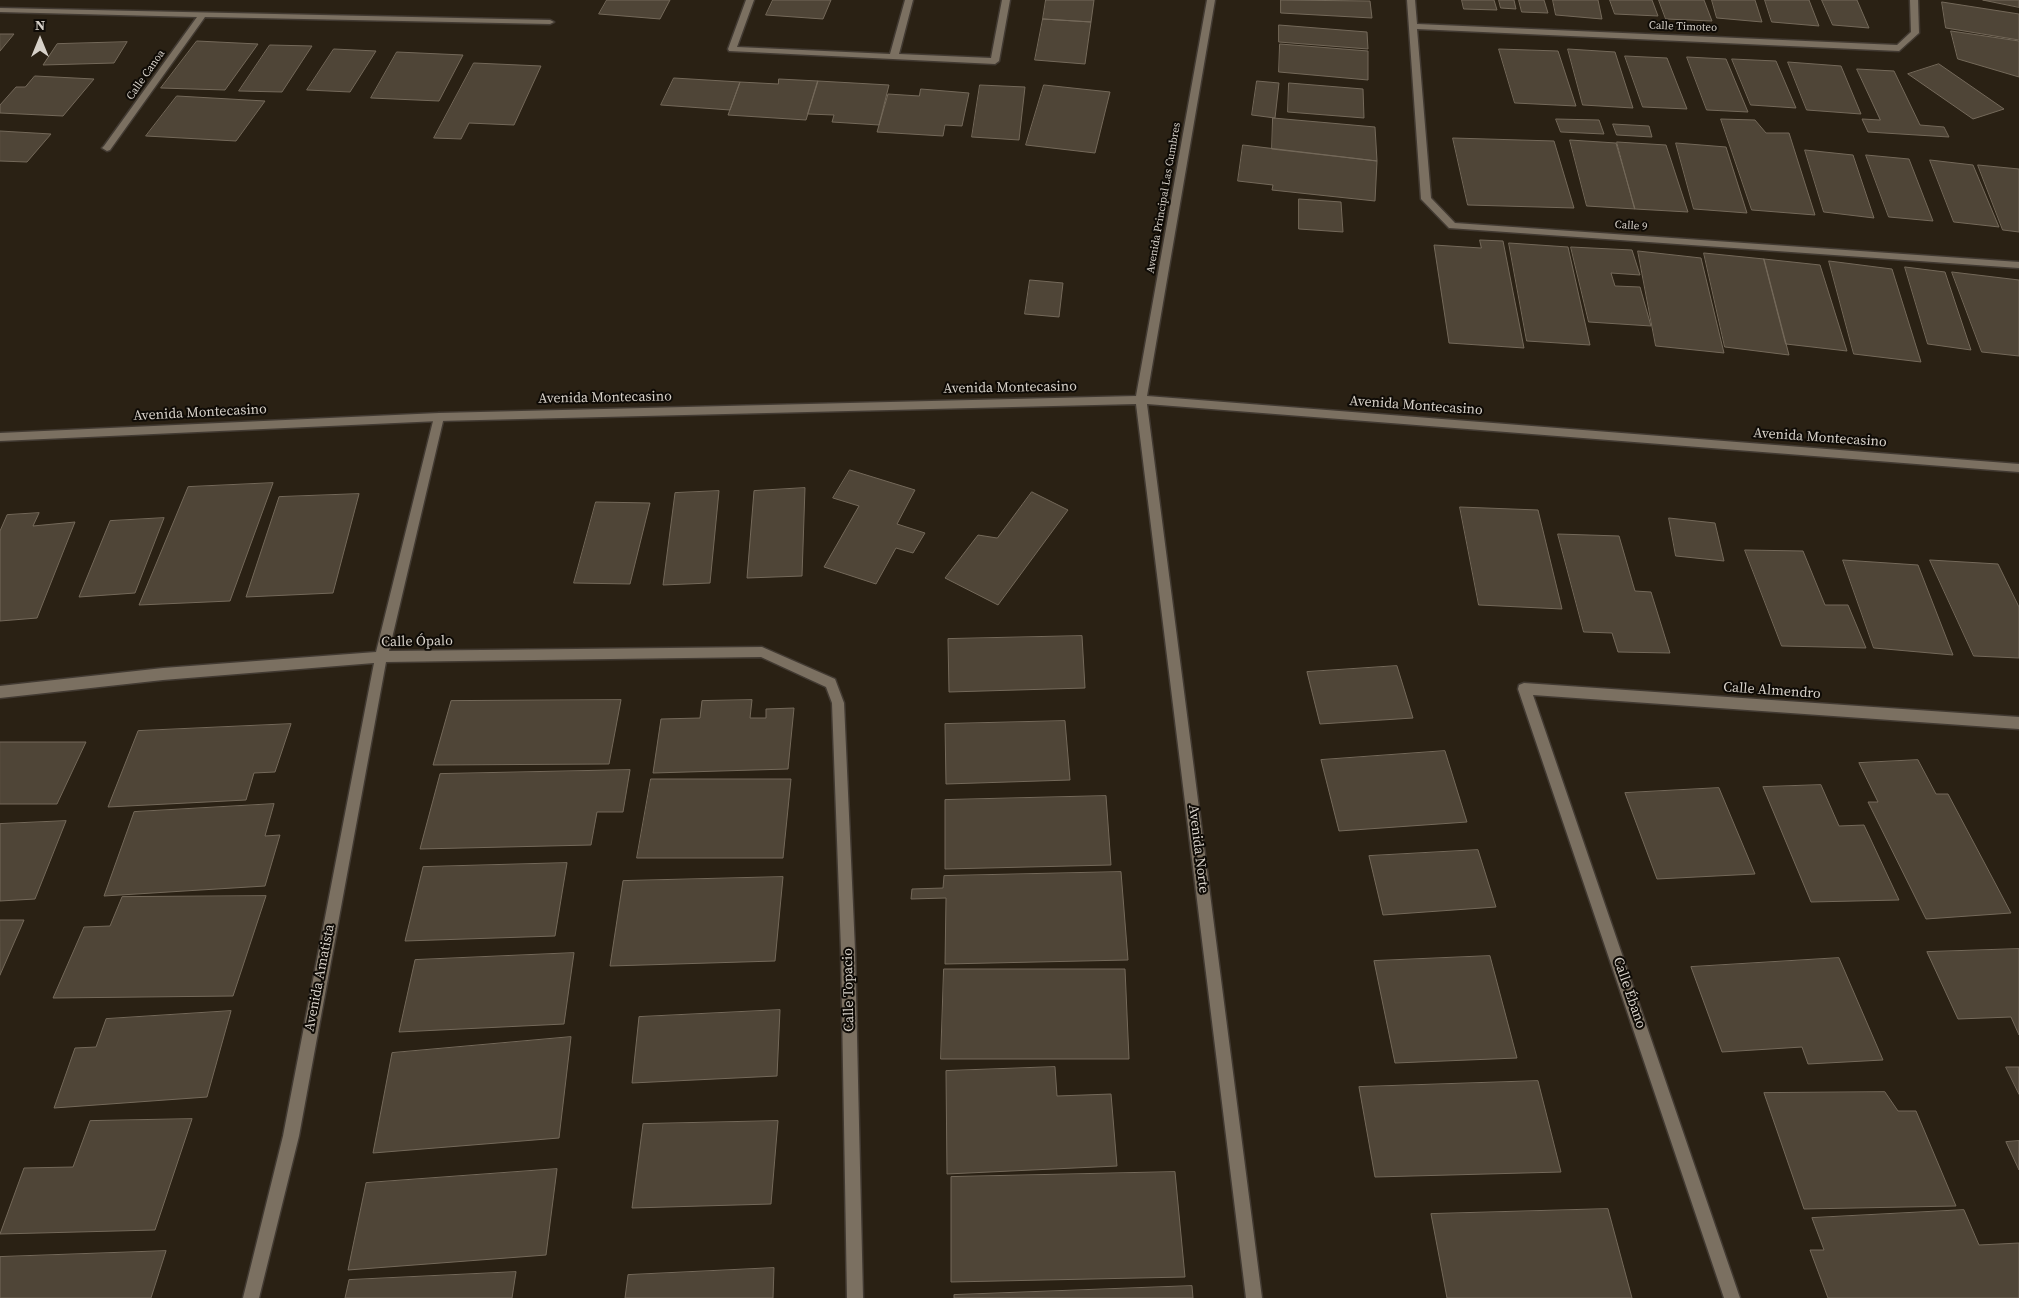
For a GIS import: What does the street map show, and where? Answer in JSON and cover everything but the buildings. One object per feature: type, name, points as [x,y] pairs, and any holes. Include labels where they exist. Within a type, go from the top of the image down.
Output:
[{"type":"street","points":[[750,0],[732,49],[995,60],[1006,0]]},
{"type":"street","points":[[894,56],[909,0]]},
{"type":"street","name":"Avenida Principal Las Cumbres","points":[[1142,400],[1211,0]]},
{"type":"street","name":"Calle 9","points":[[1411,0],[1426,199],[1452,226],[2019,265]]},
{"type":"street","name":"Calle Timoteo","points":[[1412,26],[1899,48],[1915,33],[1914,0]]},
{"type":"street","points":[[0,10],[550,22]]},
{"type":"street","name":"Calle Canoa","points":[[107,148],[202,15]]},
{"type":"street","name":"Avenida Montecasino","points":[[0,437],[439,417],[1142,400],[2019,468]]},
{"type":"street","name":"Avenida Norte","points":[[1142,400],[1254,1298]]},
{"type":"street","name":"Avenida Amatista","points":[[251,1298],[291,1136],[381,657],[439,417]]},
{"type":"street","name":"Calle Ópalo","points":[[0,692],[163,674],[381,657],[762,652],[831,683]]},
{"type":"street","name":"Calle Topacio","points":[[831,683],[838,703],[842,782],[848,950],[855,1298]]},
{"type":"street","name":"Calle Almendro","points":[[1524,689],[2019,723]]},
{"type":"street","name":"Calle Ébano","points":[[1524,689],[1732,1298]]}]
